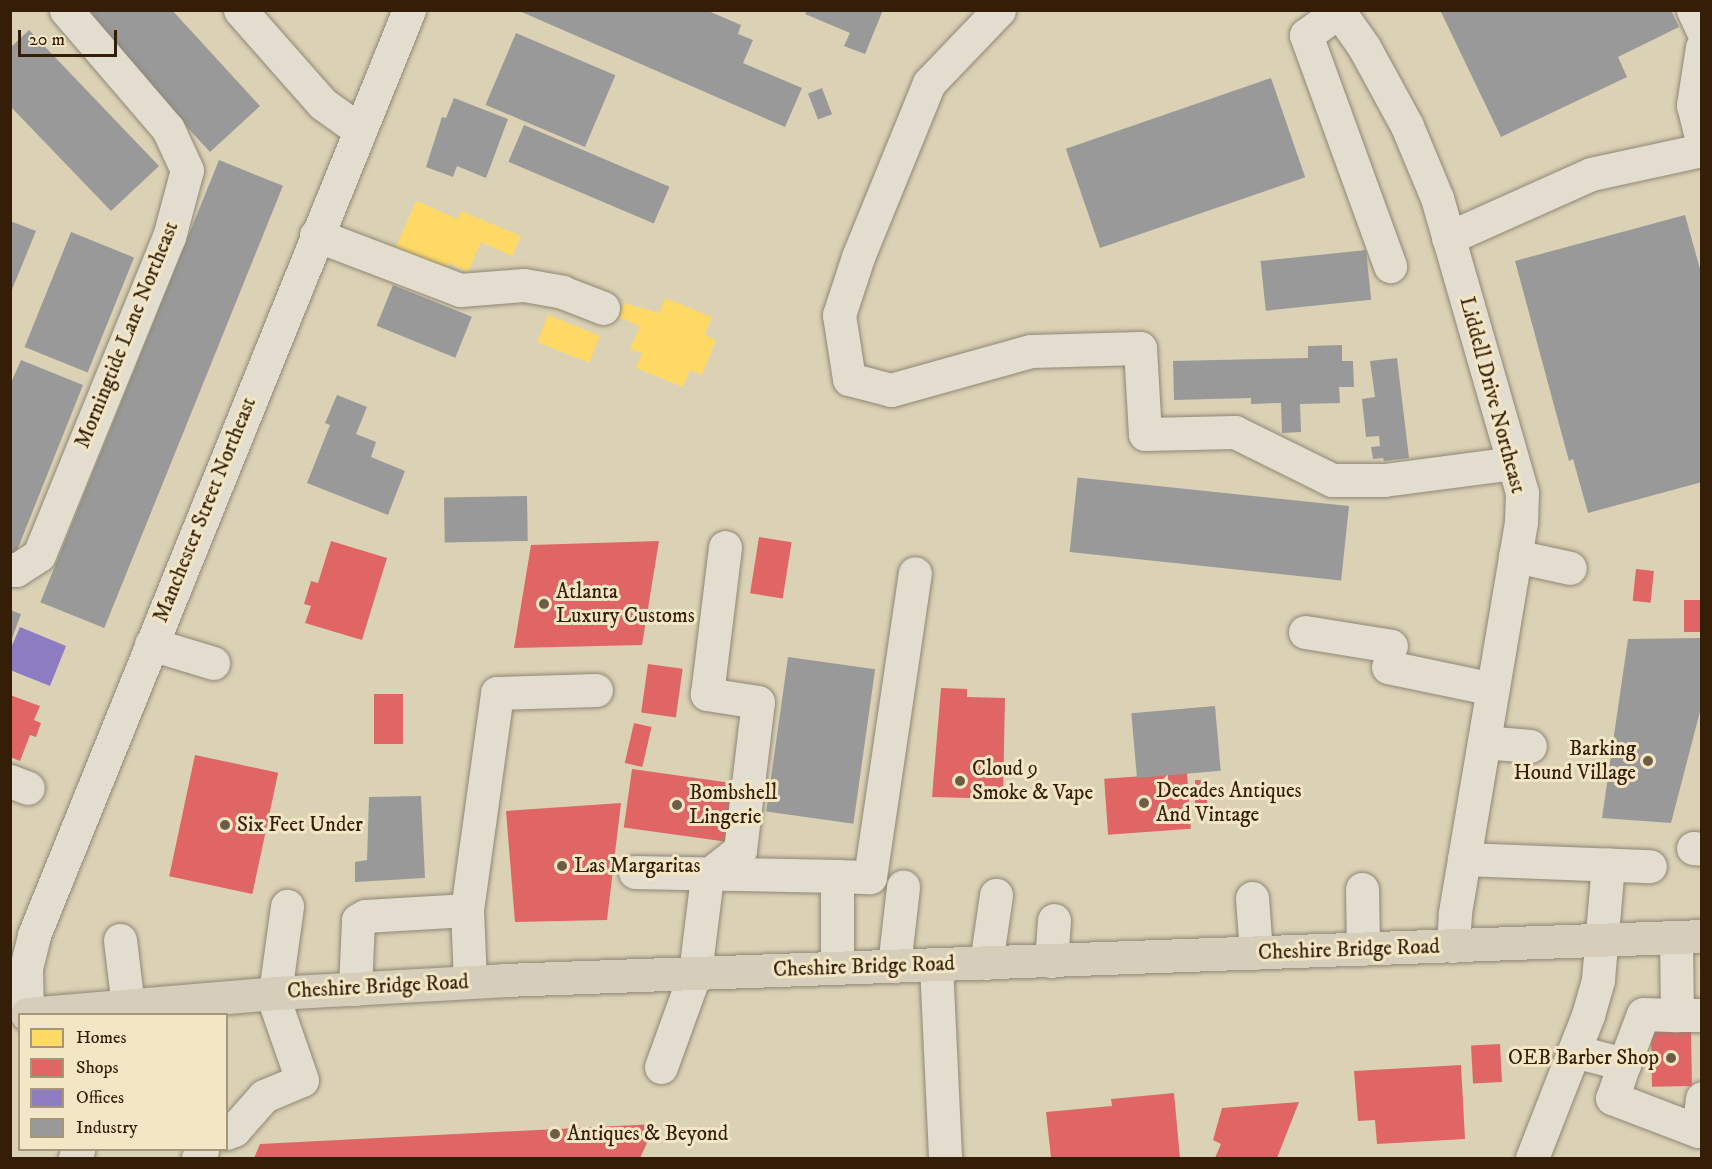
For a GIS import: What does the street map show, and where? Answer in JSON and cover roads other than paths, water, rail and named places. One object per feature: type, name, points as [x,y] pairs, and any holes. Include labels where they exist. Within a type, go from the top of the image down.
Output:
[{"type":"main road","name":"Cheshire Bridge Road","points":[[52,1013],[126,1010],[274,994],[470,982],[1689,937]]},
{"type":"street","name":"Morningtide Lane Northeast","points":[[10,569],[16,570],[39,555],[169,237],[187,170],[168,129],[66,10]]},
{"type":"street","points":[[240,10],[323,104],[358,129]]},
{"type":"street","name":"Manchester Street Northeast","points":[[27,1013],[26,968],[34,935],[408,10]]},
{"type":"street","points":[[999,10],[929,83],[924,94],[858,257],[839,315],[849,379],[891,390],[1031,351],[1140,348],[1145,434],[1235,432],[1332,480],[1384,480],[1513,463]]},
{"type":"street","points":[[1693,10],[1701,29]]},
{"type":"street","points":[[1340,11],[1306,35],[1390,266]]},
{"type":"street","name":"Liddell Drive Northeast","points":[[1340,11],[1364,47],[1407,126],[1437,198],[1522,493],[1515,556],[1464,859],[1453,946]]},
{"type":"street","points":[[1701,47],[1693,105],[1701,142]]},
{"type":"street","points":[[1448,238],[1591,174],[1701,150]]},
{"type":"street","points":[[316,235],[460,290],[524,285],[562,292],[603,308]]},
{"type":"street","points":[[661,1067],[695,973],[708,876],[740,850],[758,702],[707,694],[725,547]]},
{"type":"street","points":[[1515,556],[1570,568]]},
{"type":"street","points":[[634,872],[708,876],[870,877],[915,573]]},
{"type":"street","points":[[1305,632],[1493,689]]},
{"type":"street","points":[[151,644],[213,663]]},
{"type":"street","points":[[470,982],[467,910],[497,693],[596,690]]},
{"type":"street","points":[[1484,742],[1530,746]]},
{"type":"street","points":[[1464,859],[1650,866]]},
{"type":"street","points":[[1532,1158],[1574,1052],[1598,979],[1608,864]]},
{"type":"street","points":[[837,876],[837,968]]},
{"type":"street","points":[[894,966],[903,887]]},
{"type":"street","points":[[1362,889],[1363,949]]},
{"type":"street","points":[[986,963],[996,895]]},
{"type":"street","points":[[1252,898],[1256,953]]},
{"type":"street","points":[[228,1132],[234,1130],[264,1096],[302,1080],[274,994],[287,906]]},
{"type":"street","points":[[355,989],[358,920],[365,916],[467,910]]},
{"type":"street","points":[[1051,961],[1054,920]]},
{"type":"street","points":[[1689,937],[1689,1015],[1643,1014],[1612,1098],[1698,1131],[1701,1098]]},
{"type":"street","points":[[120,940],[126,1010]]},
{"type":"street","points":[[936,965],[945,1158]]},
{"type":"street","points":[[1574,1052],[1624,1064]]},
{"type":"place","name":"Atlanta Luxury Customs","points":[[544,604]]},
{"type":"place","name":"Barking Hound Village","points":[[1648,761]]},
{"type":"place","name":"Cloud 9 Smoke & Vape","points":[[960,781]]},
{"type":"place","name":"Decades Antiques And Vintage","points":[[1144,803]]},
{"type":"place","name":"Bombshell Lingerie","points":[[677,805]]},
{"type":"place","name":"Six Feet Under","points":[[225,825]]},
{"type":"place","name":"Las Margaritas","points":[[562,866]]},
{"type":"place","name":"OEB Barber Shop","points":[[1671,1058]]},
{"type":"place","name":"Antiques & Beyond","points":[[555,1134]]}]
